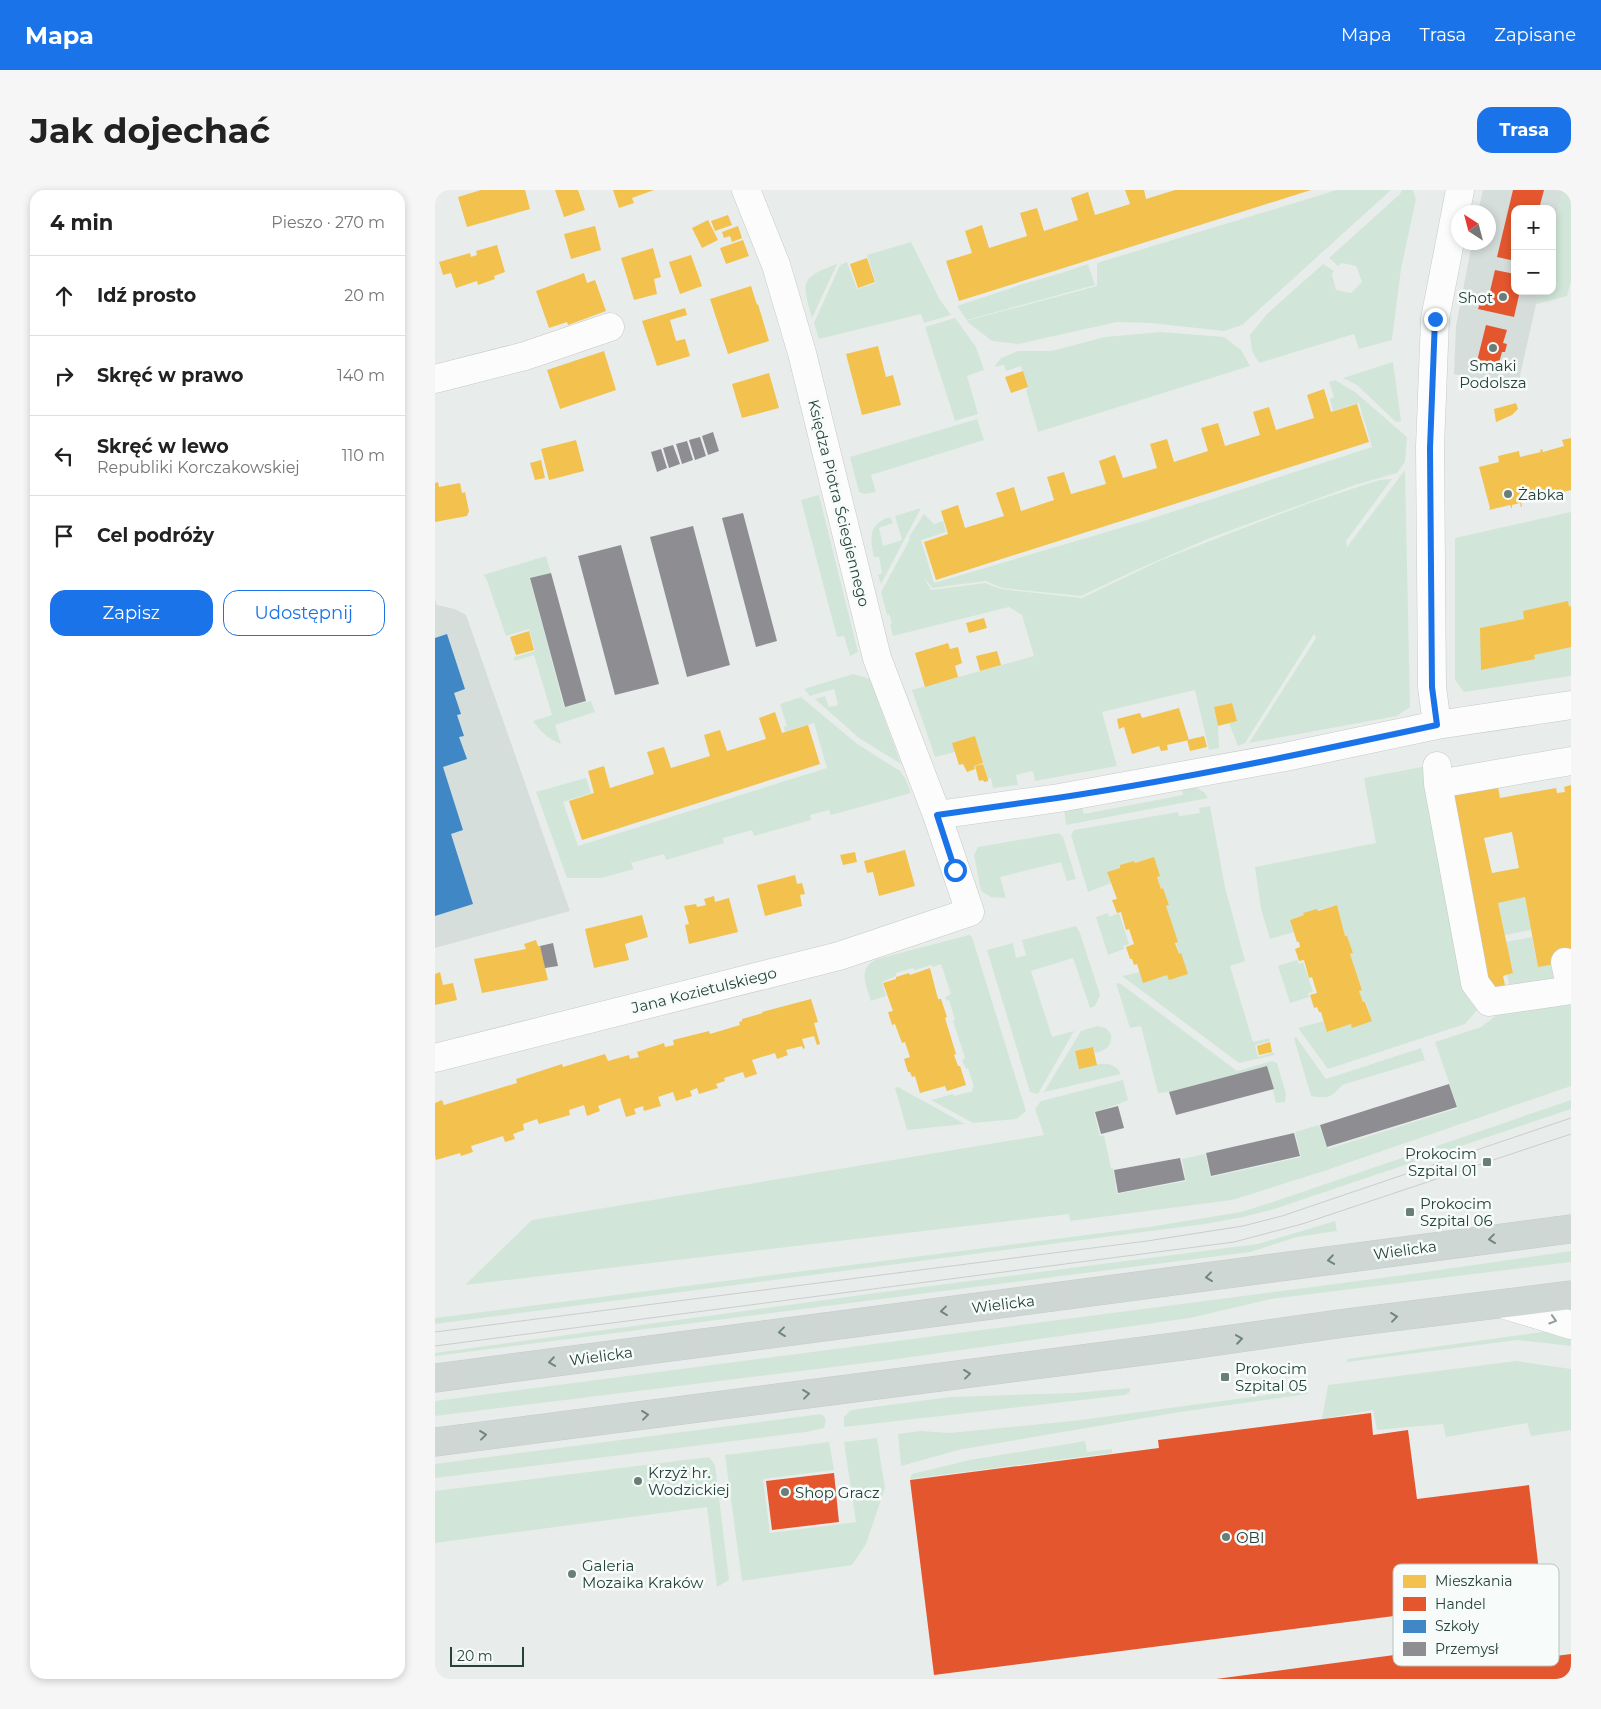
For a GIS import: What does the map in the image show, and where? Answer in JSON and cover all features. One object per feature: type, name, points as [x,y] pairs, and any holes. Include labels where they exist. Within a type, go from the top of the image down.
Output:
[{"type":"main road","name":"Wielicka","points":[[435,1378],[1571,1229]]},
{"type":"main road","points":[[435,1442],[1571,1295]]},
{"type":"street","name":"Księdza Piotra Ściegiennego","points":[[746,190],[776,265],[802,353],[877,658],[937,815],[970,912]]},
{"type":"street","points":[[1437,725],[1432,687],[1430,448],[1435,319],[1461,190]]},
{"type":"street","points":[[435,379],[525,356],[610,328]]},
{"type":"street","points":[[937,815],[1059,798],[1227,768],[1437,725],[1571,706]]},
{"type":"street","points":[[1565,962],[1571,990],[1489,1002],[1475,983],[1438,775],[1571,761]]},
{"type":"street","name":"Jana Kozietulskiego","points":[[435,1058],[839,956],[970,912]]},
{"type":"street","points":[[1541,1233],[1571,1216]]},
{"type":"street","points":[[1502,1304],[1571,1325]]},
{"type":"shaded area","points":[[1483,190],[1563,190],[1556,219],[1556,205],[1511,205],[1511,295],[1538,295],[1517,389],[1454,374],[1456,326],[1471,250],[1496,250],[1496,205],[1480,205]]},
{"type":"shaded area","points":[[435,599],[437,605],[455,609],[466,615],[570,911],[435,948]]},
{"type":"green space","points":[[1337,190],[1391,190],[1242,325],[1224,331],[1151,323],[1117,322],[1018,344],[992,341],[966,321],[1097,286],[1097,263]]},
{"type":"green space","points":[[1402,190],[1413,190],[1416,199],[1401,269],[1392,340],[1359,349],[1354,334],[1259,363],[1252,351],[1250,335],[1267,314],[1323,264],[1334,271],[1332,274],[1336,290],[1351,293],[1362,282],[1356,266],[1342,263],[1338,266],[1329,258],[1400,194]]},
{"type":"green space","points":[[1563,190],[1571,190],[1571,281],[1567,296],[1536,304],[1538,295],[1556,295],[1556,219]]},
{"type":"green space","points":[[911,242],[940,300],[951,315],[924,323],[921,314],[819,339],[814,323],[840,265],[847,262],[857,289],[876,283],[867,255]]},
{"type":"green space","points":[[837,264],[812,318],[805,289],[807,283],[816,273]]},
{"type":"green space","points":[[1088,264],[1095,285],[967,320],[957,306],[1023,284]]},
{"type":"green space","points":[[955,318],[976,347],[984,370],[967,376],[978,414],[955,421],[925,327]]},
{"type":"green space","points":[[1161,332],[1224,337],[1241,350],[1250,366],[1038,432],[1026,390],[1028,387],[1021,366],[1006,371],[1004,365],[994,367],[1001,358],[1018,351],[1051,351],[1105,337]]},
{"type":"green space","points":[[1393,362],[1401,421],[1396,422],[1357,385],[1343,378]]},
{"type":"green space","points":[[1335,380],[1355,392],[1407,437],[1405,462],[1397,473],[1355,485],[1210,538],[1081,596],[1002,588],[986,581],[932,588],[923,576],[931,590],[985,583],[1001,589],[1082,598],[1159,561],[1233,532],[1312,502],[1379,480],[1392,479],[1346,541],[1347,547],[1405,470],[1410,707],[1397,716],[1249,743],[1316,638],[1314,634],[1245,743],[1238,746],[1229,723],[1237,721],[1232,703],[1214,707],[1218,726],[1219,748],[1209,750],[1195,690],[1102,712],[1117,766],[1035,781],[1033,771],[1016,775],[1018,785],[993,788],[991,778],[988,779],[975,736],[955,752],[935,757],[912,690],[1034,656],[1022,615],[1009,607],[893,636],[890,624],[892,623],[889,614],[887,615],[881,592],[910,539],[909,537],[924,514],[934,524],[943,521],[946,532],[921,540],[934,583],[1147,520],[1372,447],[1359,403],[1333,411],[1330,399],[1334,397],[1329,382]]},
{"type":"green space","points":[[977,419],[984,440],[871,475],[876,492],[865,494],[859,492],[850,457]]},
{"type":"green space","points":[[819,495],[858,652],[850,656],[844,636],[837,637],[801,500]]},
{"type":"green space","points":[[921,508],[881,584],[878,575],[882,573],[879,557],[874,557],[872,544],[874,528],[890,517],[893,523],[879,528],[883,546],[902,540],[895,516]]},
{"type":"green space","points":[[1571,512],[1571,676],[1464,692],[1455,680],[1455,538]]},
{"type":"green space","points":[[546,556],[551,573],[530,579],[564,707],[591,701],[595,712],[555,725],[561,744],[545,735],[533,721],[552,715],[534,655],[514,661],[514,657],[535,651],[529,629],[506,636],[486,578],[483,575]]},
{"type":"green space","points":[[853,674],[870,679],[901,764],[859,738],[815,699],[825,696],[829,707],[838,705],[834,689],[810,696],[804,689]]},
{"type":"green space","points":[[801,697],[856,743],[900,771],[911,793],[831,815],[829,810],[810,815],[811,820],[754,836],[752,830],[723,838],[724,843],[666,860],[664,854],[631,863],[634,869],[601,878],[567,878],[536,792],[586,778],[591,793],[563,802],[578,846],[827,768],[814,723],[785,732],[784,727],[787,726],[780,704]]},
{"type":"green space","points":[[1427,766],[1465,991],[1470,1001],[1478,1009],[1465,1024],[1328,1069],[1298,1028],[1324,1021],[1328,1032],[1351,1024],[1372,1021],[1366,1002],[1363,1002],[1359,991],[1362,989],[1350,954],[1353,953],[1347,936],[1345,936],[1337,905],[1303,914],[1290,920],[1294,932],[1270,939],[1261,909],[1255,867],[1376,843],[1364,778]]},
{"type":"green space","points":[[1191,785],[1204,792],[1208,798],[1066,825],[1064,808],[1081,804],[1084,814],[1183,795],[1181,786]]},
{"type":"green space","points":[[1210,806],[1225,887],[1245,961],[1230,966],[1253,1042],[1269,1038],[1270,1041],[1255,1045],[1258,1057],[1274,1052],[1274,1055],[1239,1063],[1122,976],[1140,972],[1143,982],[1181,953],[1179,954],[1166,906],[1169,905],[1157,877],[1154,857],[1120,865],[1120,868],[1107,872],[1111,883],[1088,892],[1071,835],[1074,830],[1178,812],[1179,816],[1200,813],[1199,808]]},
{"type":"green space","points":[[1059,833],[1063,837],[1076,879],[1067,881],[1061,862],[1000,877],[1006,898],[991,897],[981,891],[974,855],[978,847]]},
{"type":"green space","points":[[1525,897],[1531,930],[1505,935],[1498,903]]},
{"type":"green space","points":[[1108,913],[1109,917],[1119,913],[1129,944],[1123,946],[1124,949],[1108,955],[1096,917]]},
{"type":"green space","points":[[1076,926],[1100,995],[1095,1006],[1090,1008],[1073,958],[1031,971],[1052,1037],[1074,1031],[1038,1094],[1030,1092],[987,950],[1013,943],[1016,958],[1026,955],[1022,940]]},
{"type":"green space","points":[[969,935],[972,937],[1026,1111],[1017,1119],[973,1123],[931,1100],[973,1091],[972,1088],[974,1087],[968,1068],[966,1069],[962,1060],[965,1058],[953,1021],[955,1020],[949,1000],[947,1001],[945,997],[951,994],[941,964],[915,970],[913,968],[896,973],[896,976],[882,982],[886,996],[871,1001],[865,983],[867,967],[877,959]]},
{"type":"green space","points":[[1532,937],[1538,967],[1557,963],[1557,979],[1511,992],[1507,975],[1513,973],[1506,942]]},
{"type":"green space","points":[[1297,960],[1299,964],[1303,962],[1313,992],[1308,993],[1309,997],[1290,1003],[1278,966]]},
{"type":"green space","points":[[1116,983],[1121,984],[1237,1071],[1272,1061],[1277,1063],[1286,1094],[1285,1102],[1276,1103],[1267,1066],[1169,1092],[1158,1093],[1141,1026],[1130,1028]]},
{"type":"green space","points":[[1571,1000],[1571,1086],[1324,1171],[1232,1200],[1070,1221],[1069,1214],[465,1285],[532,1220],[1044,1135],[1035,1109],[1041,1101],[1123,1080],[1128,1100],[1094,1112],[1100,1136],[1104,1135],[1111,1168],[1113,1168],[1117,1194],[1186,1181],[1182,1159],[1205,1154],[1211,1177],[1301,1157],[1295,1132],[1319,1125],[1328,1149],[1458,1108],[1435,1042],[1481,1027],[1498,1014]]},
{"type":"green space","points":[[1097,1026],[1106,1028],[1111,1034],[1109,1045],[1095,1053],[1093,1047],[1075,1051],[1079,1068],[1107,1064],[1113,1066],[1121,1074],[1044,1092],[1081,1031]]},
{"type":"green space","points":[[1296,1037],[1326,1079],[1421,1048],[1425,1060],[1342,1085],[1335,1093],[1329,1096],[1311,1096],[1294,1038]]},
{"type":"green space","points":[[898,1087],[965,1124],[907,1130],[895,1088]]},
{"type":"green space","points":[[1571,1100],[1571,1109],[1274,1209],[1243,1217],[1205,1224],[435,1324],[435,1318],[1149,1227],[1241,1212]]},
{"type":"green space","points":[[1335,1221],[1337,1231],[1297,1237],[1250,1252],[435,1356],[435,1353],[876,1293],[1258,1244]]},
{"type":"green space","points":[[1571,1251],[1571,1262],[1271,1299],[1190,1318],[890,1360],[435,1416],[435,1401],[1404,1275]]},
{"type":"green space","points":[[1543,1332],[1571,1335],[1571,1346],[1517,1340],[1347,1362],[1347,1359]]},
{"type":"green space","points":[[1516,1361],[1571,1369],[1571,1430],[1531,1436],[1527,1423],[1446,1437],[1443,1424],[1377,1430],[1373,1410],[1322,1419],[1328,1385]]},
{"type":"green space","points":[[1130,1388],[1130,1392],[1125,1395],[844,1427],[844,1417],[851,1410],[950,1397],[1074,1393]]},
{"type":"green space","points":[[1306,1388],[1308,1394],[1180,1412],[958,1450],[901,1466],[898,1434],[920,1431],[949,1433],[1073,1421],[1296,1391]]},
{"type":"green space","points":[[821,1414],[825,1420],[824,1428],[806,1432],[435,1478],[435,1464]]},
{"type":"green space","points":[[877,1438],[885,1488],[866,1544],[852,1565],[742,1581],[725,1455],[829,1442],[834,1470],[763,1479],[770,1533],[856,1522],[844,1442]]},
{"type":"green space","points":[[1085,1441],[1087,1452],[1112,1449],[1112,1453],[910,1479],[912,1474],[970,1460]]},
{"type":"green space","points":[[709,1457],[715,1465],[729,1580],[717,1587],[707,1507],[435,1543],[435,1491]]},
{"type":"building: Mieszkania","points":[[481,190],[525,190],[530,209],[467,227],[458,197]]},
{"type":"building: Mieszkania","points":[[555,190],[578,190],[585,210],[564,217]]},
{"type":"building: Mieszkania","points":[[613,190],[654,190],[632,198],[634,203],[619,208]]},
{"type":"building: Mieszkania","points":[[1125,190],[1144,190],[1146,199],[1175,190],[1311,190],[959,301],[946,261],[972,253],[965,231],[982,225],[989,248],[1027,236],[1020,213],[1037,208],[1044,231],[1078,220],[1071,198],[1088,192],[1095,215],[1130,204]]},
{"type":"building: Mieszkania","points":[[728,215],[732,225],[715,231],[711,221]]},
{"type":"building: Mieszkania","points":[[708,220],[718,240],[702,248],[692,228]]},
{"type":"building: Mieszkania","points":[[595,226],[601,250],[571,259],[564,234]]},
{"type":"building: Mieszkania","points":[[738,226],[742,238],[732,242],[730,236],[724,238],[722,232]]},
{"type":"building: Mieszkania","points":[[743,240],[749,256],[726,264],[720,248]]},
{"type":"building: Mieszkania","points":[[497,245],[505,272],[494,276],[495,279],[478,285],[477,281],[456,288],[451,273],[443,275],[439,262],[470,253],[471,257],[477,255],[476,251]]},
{"type":"building: Mieszkania","points":[[653,248],[661,277],[654,279],[657,294],[634,300],[621,258]]},
{"type":"building: Mieszkania","points":[[691,255],[702,286],[680,294],[669,262]]},
{"type":"building: Mieszkania","points":[[867,258],[875,282],[858,288],[850,264]]},
{"type":"building: Mieszkania","points":[[584,273],[587,283],[595,280],[606,311],[568,325],[567,322],[549,328],[536,291]]},
{"type":"building: Mieszkania","points":[[751,286],[769,341],[728,354],[710,299]]},
{"type":"building: Mieszkania","points":[[685,308],[687,315],[670,320],[676,341],[685,339],[690,356],[657,366],[642,321]]},
{"type":"building: Mieszkania","points":[[878,346],[886,377],[893,375],[901,405],[862,415],[846,354]]},
{"type":"building: Mieszkania","points":[[604,351],[616,390],[560,409],[547,370]]},
{"type":"building: Mieszkania","points":[[1023,371],[1028,387],[1011,393],[1005,377]]},
{"type":"building: Mieszkania","points":[[769,373],[779,408],[742,418],[732,384]]},
{"type":"building: Mieszkania","points":[[1324,389],[1331,412],[1357,404],[1369,442],[936,580],[924,542],[948,534],[941,511],[958,505],[965,528],[1004,516],[996,493],[1014,487],[1021,511],[1054,500],[1047,477],[1064,472],[1071,494],[1106,484],[1099,461],[1115,455],[1123,478],[1157,468],[1150,444],[1167,439],[1174,462],[1208,451],[1201,428],[1218,423],[1225,446],[1260,435],[1253,412],[1269,407],[1276,430],[1314,418],[1307,395]]},
{"type":"building: Mieszkania","points":[[1516,403],[1518,409],[1512,415],[1496,422],[1494,409]]},
{"type":"building: Mieszkania","points":[[1571,438],[1571,490],[1521,502],[1522,507],[1520,503],[1512,505],[1512,509],[1510,505],[1489,510],[1479,467],[1499,462],[1498,456],[1519,451],[1520,457],[1541,452],[1540,450],[1542,449],[1543,452],[1564,446],[1562,440]]},
{"type":"building: Mieszkania","points":[[576,440],[584,471],[549,480],[541,449]]},
{"type":"building: Mieszkania","points":[[541,460],[545,478],[535,480],[530,463]]},
{"type":"building: Mieszkania","points":[[438,482],[439,487],[460,483],[462,493],[465,492],[469,511],[467,516],[435,522],[435,483]]},
{"type":"building: Mieszkania","points":[[1568,601],[1569,607],[1571,606],[1571,647],[1534,655],[1535,659],[1481,670],[1480,628],[1524,619],[1523,611]]},
{"type":"building: Mieszkania","points":[[984,618],[987,628],[969,633],[966,623]]},
{"type":"building: Mieszkania","points":[[529,631],[534,650],[516,655],[510,637]]},
{"type":"building: Mieszkania","points":[[948,643],[950,649],[958,647],[962,663],[955,666],[958,677],[925,687],[915,653]]},
{"type":"building: Mieszkania","points":[[997,651],[1001,665],[980,671],[976,656]]},
{"type":"building: Mieszkania","points":[[1232,703],[1237,721],[1218,726],[1214,707]]},
{"type":"building: Mieszkania","points":[[1179,708],[1189,740],[1167,745],[1168,750],[1161,751],[1159,746],[1132,754],[1124,727],[1119,729],[1117,719],[1140,713],[1142,718]]},
{"type":"building: Mieszkania","points":[[775,712],[782,733],[808,725],[820,764],[582,840],[569,801],[594,793],[588,771],[604,766],[610,788],[654,774],[647,752],[664,747],[671,768],[710,756],[704,735],[720,730],[727,751],[766,739],[759,718]]},
{"type":"building: Mieszkania","points":[[975,736],[983,763],[974,766],[975,769],[967,772],[963,764],[959,765],[952,743]]},
{"type":"building: Mieszkania","points":[[1204,736],[1207,747],[1190,751],[1187,740]]},
{"type":"building: Mieszkania","points":[[983,764],[988,779],[988,781],[984,782],[983,780],[979,781],[975,766]]},
{"type":"building: Mieszkania","points":[[1497,781],[1500,798],[1556,788],[1557,793],[1565,792],[1564,787],[1571,785],[1571,961],[1538,967],[1525,897],[1498,903],[1513,973],[1503,976],[1505,985],[1485,990],[1445,792]],"holes":[[[1512,832],[1519,868],[1492,873],[1484,838]]]},
{"type":"building: Mieszkania","points":[[905,850],[915,886],[879,896],[873,872],[867,873],[864,861]]},
{"type":"building: Mieszkania","points":[[855,852],[857,862],[843,865],[840,855]]},
{"type":"building: Mieszkania","points":[[1154,857],[1160,876],[1157,877],[1169,905],[1166,906],[1178,942],[1175,943],[1179,954],[1181,953],[1188,974],[1169,980],[1167,975],[1143,983],[1137,964],[1134,965],[1132,959],[1130,959],[1126,947],[1134,944],[1129,929],[1126,930],[1121,912],[1117,913],[1112,900],[1117,899],[1107,872],[1120,868],[1120,865]]},
{"type":"building: Mieszkania","points":[[795,875],[797,884],[802,883],[805,894],[800,895],[802,906],[765,916],[757,885]]},
{"type":"building: Mieszkania","points":[[714,896],[715,902],[729,898],[738,932],[689,944],[685,925],[689,924],[684,906],[696,904],[697,907],[706,905],[704,899]]},
{"type":"building: Mieszkania","points":[[1337,905],[1345,936],[1347,936],[1353,953],[1350,954],[1362,990],[1359,991],[1372,1021],[1352,1028],[1351,1024],[1327,1032],[1321,1012],[1319,1012],[1317,1007],[1314,1008],[1310,995],[1317,993],[1312,977],[1309,978],[1304,960],[1299,961],[1295,949],[1300,947],[1299,942],[1297,942],[1290,920],[1304,915],[1303,913]]},
{"type":"building: Mieszkania","points":[[642,915],[648,937],[625,944],[629,960],[594,968],[585,929]]},
{"type":"building: Mieszkania","points":[[536,940],[538,946],[540,946],[548,980],[482,993],[474,959],[526,949],[524,944]]},
{"type":"building: Mieszkania","points":[[930,968],[938,999],[941,999],[947,1017],[945,1018],[956,1054],[954,1055],[966,1085],[947,1091],[945,1086],[920,1093],[915,1076],[912,1077],[910,1072],[908,1072],[904,1059],[910,1057],[905,1042],[902,1043],[895,1024],[892,1025],[888,1012],[893,1011],[883,983],[896,979],[896,977],[909,973],[910,975]]},
{"type":"building: Mieszkania","points":[[440,972],[443,985],[453,983],[457,1000],[435,1005],[435,974]]},
{"type":"building: Mieszkania","points":[[811,999],[818,1022],[814,1023],[820,1044],[817,1045],[814,1036],[802,1039],[805,1048],[803,1049],[802,1046],[786,1050],[788,1055],[777,1059],[775,1053],[752,1060],[757,1074],[745,1078],[743,1072],[724,1078],[725,1081],[716,1084],[718,1088],[699,1094],[697,1088],[690,1091],[692,1096],[676,1101],[673,1092],[658,1097],[661,1106],[644,1111],[643,1106],[634,1109],[636,1114],[626,1117],[620,1098],[598,1106],[600,1111],[587,1116],[584,1105],[569,1110],[570,1115],[539,1124],[537,1119],[523,1124],[524,1130],[513,1134],[515,1139],[505,1142],[503,1136],[471,1146],[473,1152],[461,1156],[460,1153],[436,1160],[435,1103],[442,1100],[444,1105],[517,1083],[516,1079],[562,1064],[563,1067],[605,1054],[608,1061],[629,1055],[630,1059],[639,1057],[637,1052],[664,1043],[665,1047],[674,1045],[673,1040],[709,1031],[710,1034],[740,1025],[739,1022],[742,1019]]},
{"type":"building: Mieszkania","points":[[1270,1042],[1272,1052],[1259,1055],[1257,1046]]},
{"type":"building: Mieszkania","points":[[1093,1047],[1097,1065],[1079,1069],[1075,1051]]},
{"type":"building: Handel","points":[[1513,190],[1544,190],[1540,205],[1511,205],[1511,260],[1497,257]]},
{"type":"building: Handel","name":"Shot","points":[[1495,270],[1511,273],[1511,295],[1519,295],[1514,317],[1478,309],[1480,303],[1487,304]]},
{"type":"building: Handel","name":"Smaki Podolsza","points":[[1486,325],[1507,330],[1503,343],[1507,344],[1505,352],[1502,352],[1497,370],[1476,365]]},
{"type":"building: Handel","name":"OBI","points":[[1371,1413],[1373,1435],[1408,1430],[1417,1499],[1529,1485],[1538,1564],[1393,1564],[1393,1616],[934,1675],[910,1480],[1159,1448],[1158,1440]]},
{"type":"building: Handel","points":[[834,1473],[839,1522],[772,1530],[766,1481]]},
{"type":"building: Handel","points":[[1571,1654],[1571,1679],[1216,1679],[1393,1655],[1393,1666],[1559,1666],[1559,1656]]},
{"type":"building: Szkoły","points":[[447,634],[465,689],[454,693],[461,714],[457,715],[464,736],[459,737],[467,759],[443,767],[463,830],[451,834],[473,904],[435,916],[435,638]]},
{"type":"building: Przemysł","points":[[713,432],[719,451],[708,455],[702,436]]},
{"type":"building: Przemysł","points":[[700,437],[706,456],[695,460],[689,440]]},
{"type":"building: Przemysł","points":[[687,441],[693,460],[682,464],[676,444]]},
{"type":"building: Przemysł","points":[[673,445],[680,464],[669,468],[663,448]]},
{"type":"building: Przemysł","points":[[661,449],[667,468],[657,472],[651,452]]},
{"type":"building: Przemysł","points":[[743,513],[777,641],[756,647],[722,518]]},
{"type":"building: Przemysł","points":[[693,526],[730,665],[687,677],[650,537]]},
{"type":"building: Przemysł","points":[[621,545],[659,684],[615,695],[578,556]]},
{"type":"building: Przemysł","points":[[551,573],[586,701],[565,707],[530,578]]},
{"type":"building: Przemysł","points":[[553,943],[558,966],[545,968],[540,946]]},
{"type":"building: Przemysł","points":[[1267,1066],[1274,1089],[1176,1115],[1169,1092]]},
{"type":"building: Przemysł","points":[[1449,1084],[1457,1107],[1327,1147],[1320,1125]]},
{"type":"building: Przemysł","points":[[1118,1106],[1124,1128],[1101,1134],[1095,1112]]},
{"type":"building: Przemysł","points":[[1294,1133],[1300,1156],[1211,1176],[1206,1153]]},
{"type":"building: Przemysł","points":[[1180,1158],[1185,1180],[1118,1193],[1114,1170]]},
{"type":"tram line","points":[[435,1332],[1147,1241],[1243,1226],[1282,1216],[1571,1118]]},
{"type":"tram line","points":[[435,1346],[1234,1242],[1302,1224],[1571,1134]]},
{"type":"place","name":"Shot","points":[[1503,297]]},
{"type":"place","name":"Smaki Podolsza","points":[[1493,348]]},
{"type":"place","name":"Żabka","points":[[1508,494]]},
{"type":"place","name":"Prokocim Szpital 01","points":[[1487,1162]]},
{"type":"place","name":"Prokocim Szpital 06","points":[[1410,1212]]},
{"type":"place","name":"Prokocim Szpital 05","points":[[1225,1377]]},
{"type":"place","name":"Krzyż hr. Wodzickiej","points":[[638,1481]]},
{"type":"place","name":"Shop Gracz","points":[[785,1492]]},
{"type":"place","name":"OBI","points":[[1226,1537]]},
{"type":"place","name":"Galeria Mozaika Kraków","points":[[572,1574]]},
{"type":"route","points":[[955,870],[937,815],[1059,798],[1285,757],[1437,725],[1432,687],[1430,448],[1435,319]]}]
